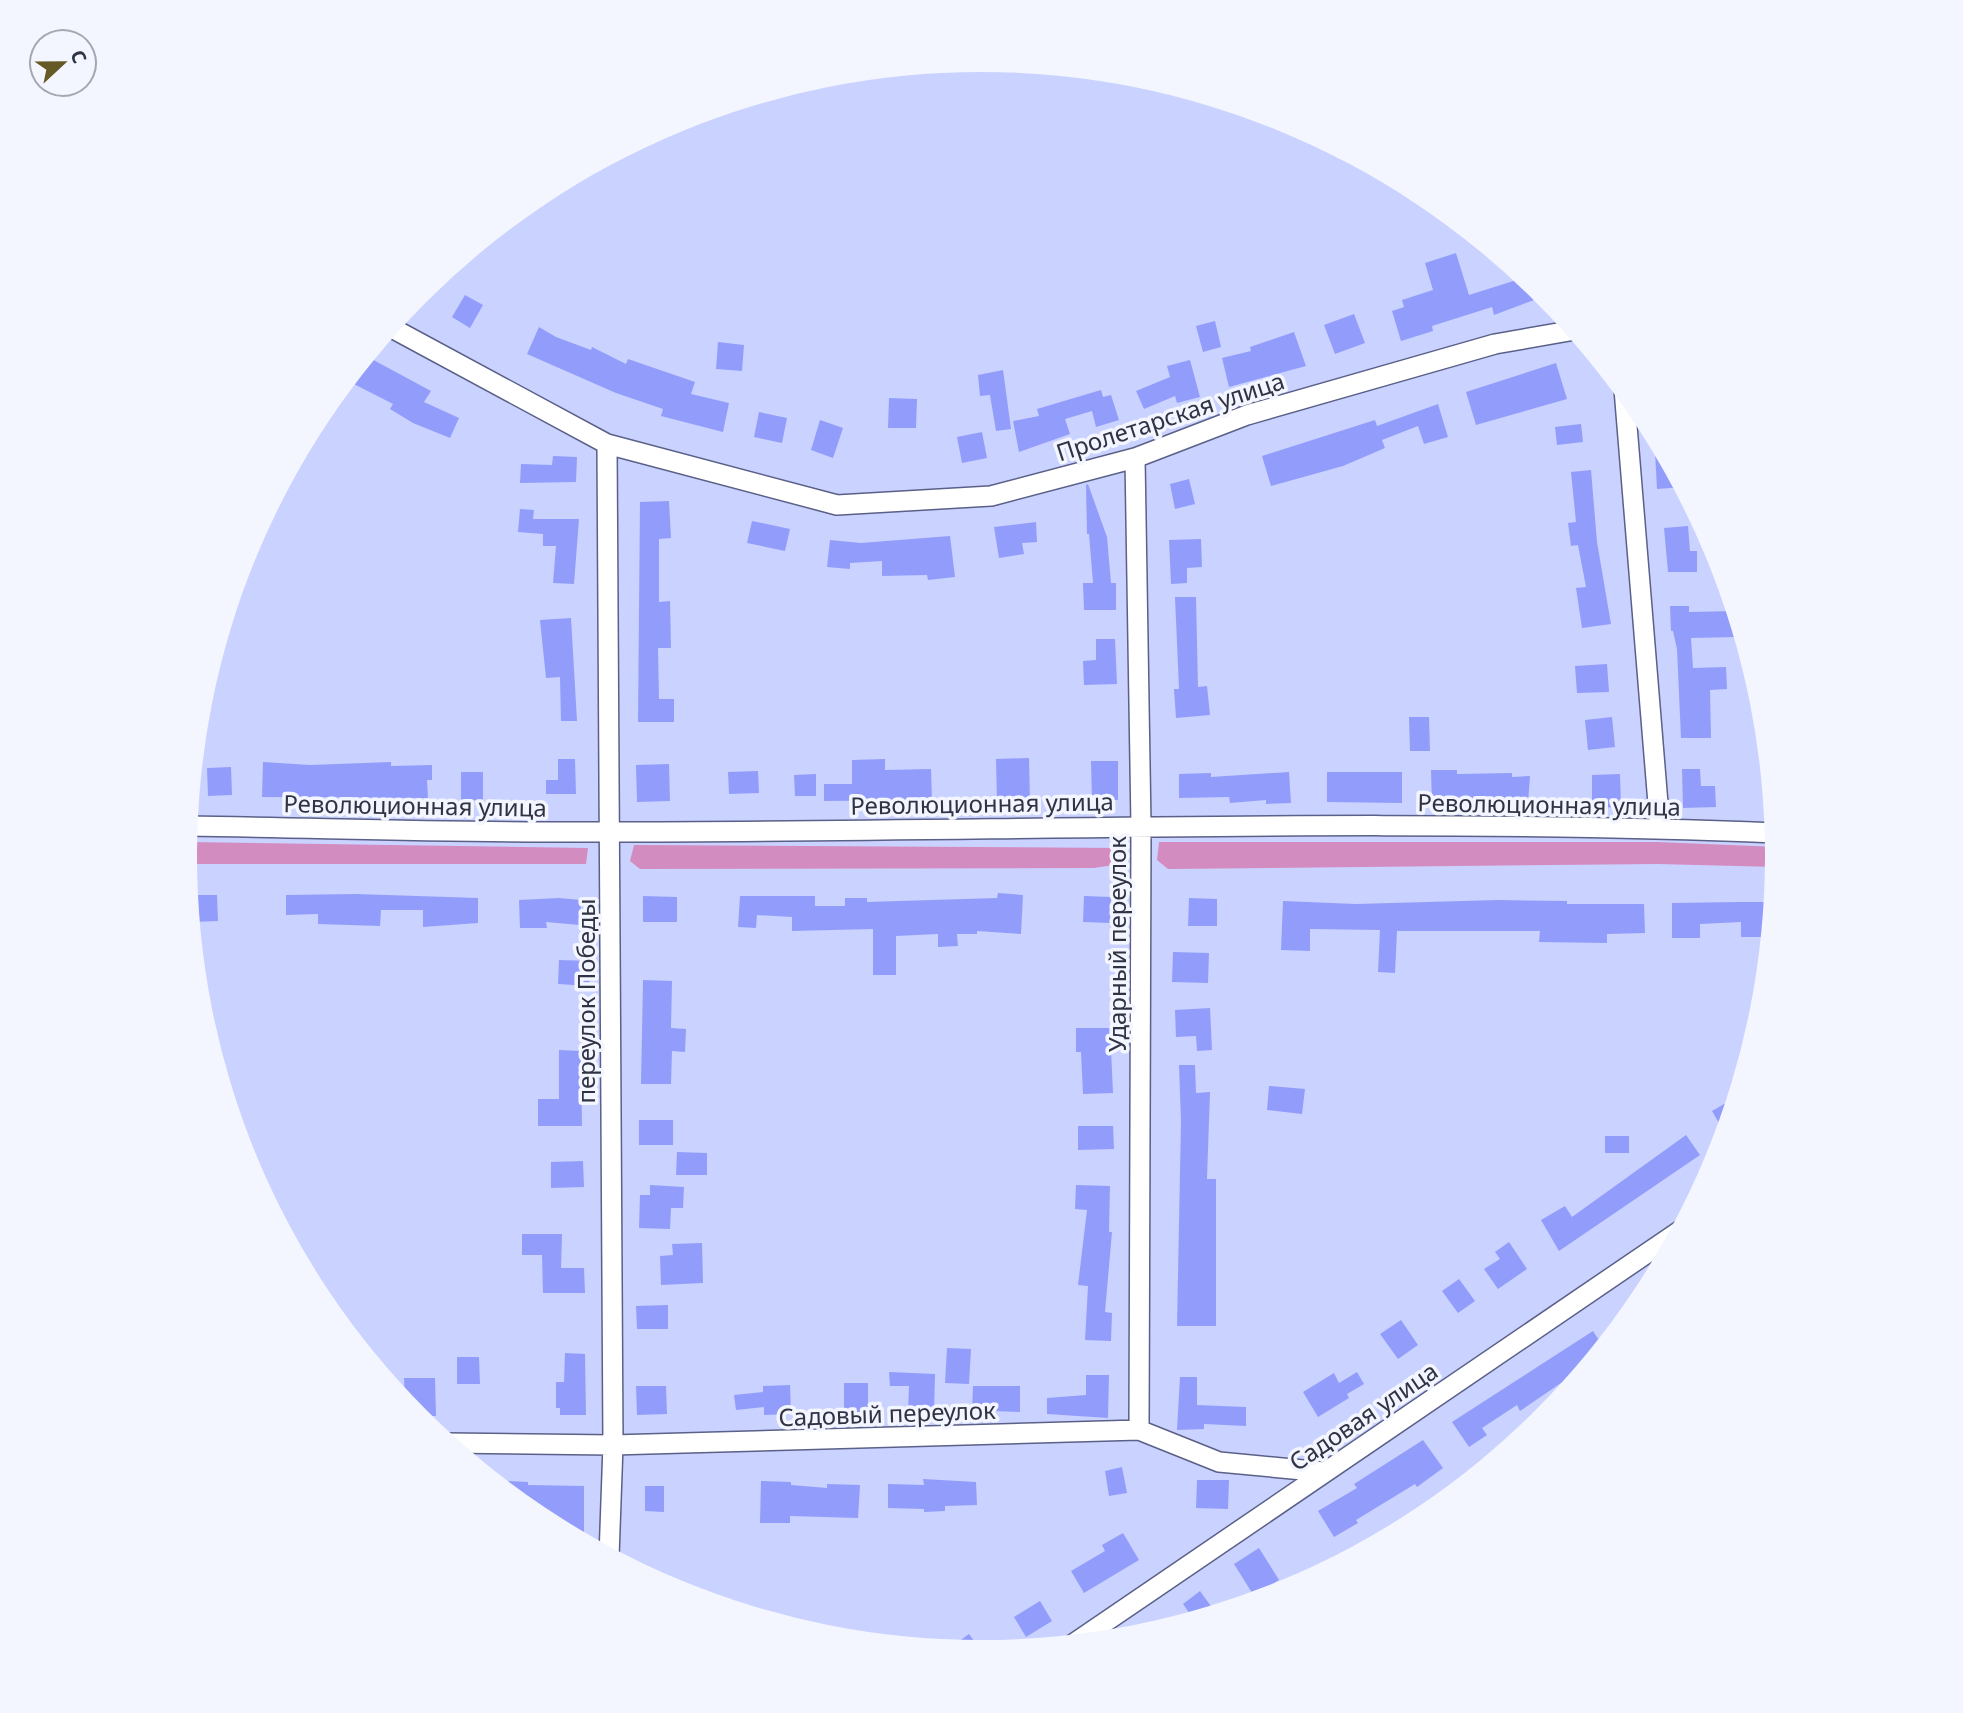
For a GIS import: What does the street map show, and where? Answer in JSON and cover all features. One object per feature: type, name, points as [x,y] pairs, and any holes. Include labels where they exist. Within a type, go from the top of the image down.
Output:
[{"type":"street","name":"Пролетарская улица","points":[[398,331],[607,444],[837,505],[991,496],[1135,458],[1247,415],[1495,344],[1565,332]]},
{"type":"street","points":[[1626,409],[1660,828]]},
{"type":"street","name":"переулок Победы","points":[[607,444],[613,1445],[610,1547]]},
{"type":"street","name":"Ударный переулок","points":[[1135,458],[1141,826],[1139,1430]]},
{"type":"street","name":"Революционная улица","points":[[198,826],[609,832],[1141,826],[1660,828],[1766,833]]},
{"type":"street","name":"Садовая улица","points":[[1087,1634],[1666,1240]]},
{"type":"street","name":"Садовый переулок","points":[[460,1443],[613,1445],[1139,1430],[1219,1462],[1324,1472]]},
{"type":"shaded area","points":[[197,842],[588,848],[586,864],[197,864]]},
{"type":"shaded area","points":[[1159,842],[1657,842],[1766,846],[1766,856],[1766,867],[1658,864],[1168,869],[1157,860]]},
{"type":"shaded area","points":[[634,845],[1122,848],[1120,864],[1094,868],[640,869],[630,861]]},
{"type":"building","points":[[1456,253],[1469,295],[1514,281],[1534,300],[1494,315],[1492,307],[1432,326],[1433,331],[1401,341],[1392,311],[1404,307],[1402,300],[1433,290],[1425,263]]},
{"type":"building","points":[[465,295],[483,305],[470,328],[452,317]]},
{"type":"building","points":[[1354,314],[1365,343],[1335,354],[1324,325]]},
{"type":"building","points":[[1215,321],[1221,347],[1203,352],[1196,326]]},
{"type":"building","points":[[539,327],[556,337],[591,350],[592,347],[626,364],[628,359],[695,382],[691,394],[729,403],[723,432],[661,416],[663,409],[616,393],[527,354]]},
{"type":"building","points":[[1294,332],[1306,366],[1229,387],[1222,358],[1251,351],[1250,347]]},
{"type":"building","points":[[718,342],[744,345],[742,371],[716,369]]},
{"type":"building","points":[[374,360],[431,391],[424,402],[459,418],[450,438],[413,423],[390,409],[393,404],[355,385]]},
{"type":"building","points":[[1190,360],[1200,397],[1177,403],[1175,396],[1144,409],[1136,391],[1170,377],[1167,366]]},
{"type":"building","points":[[1556,363],[1567,399],[1476,425],[1466,392]]},
{"type":"building","points":[[1003,370],[1011,429],[996,431],[990,395],[980,396],[978,375]]},
{"type":"building","points":[[1101,390],[1103,397],[1111,395],[1119,420],[1096,427],[1092,411],[1065,419],[1070,434],[1019,452],[1013,421],[1039,416],[1037,409]]},
{"type":"building","points":[[889,398],[917,399],[916,428],[888,428]]},
{"type":"building","points":[[1438,404],[1448,437],[1424,444],[1418,426],[1382,440],[1385,448],[1343,466],[1271,486],[1262,456],[1375,420],[1377,426]]},
{"type":"building","points":[[759,412],[787,418],[782,443],[754,437]]},
{"type":"building","points":[[820,420],[843,428],[833,458],[811,450]]},
{"type":"building","points":[[1581,424],[1583,442],[1557,445],[1555,427]]},
{"type":"building","points":[[982,432],[987,458],[962,463],[957,437]]},
{"type":"building","points":[[1655,455],[1674,488],[1657,489]]},
{"type":"building","points":[[553,456],[577,457],[576,482],[520,483],[521,464],[552,465]]},
{"type":"building","points":[[1591,470],[1597,542],[1611,624],[1582,628],[1576,588],[1586,587],[1578,545],[1571,546],[1568,523],[1576,522],[1571,472]]},
{"type":"building","points":[[1189,479],[1195,504],[1175,509],[1170,484]]},
{"type":"building","points":[[1088,484],[1107,537],[1111,583],[1116,583],[1116,610],[1084,610],[1083,583],[1093,583],[1087,534]]},
{"type":"building","points":[[669,501],[671,538],[659,539],[659,602],[670,601],[671,648],[658,648],[659,699],[674,699],[674,722],[638,722],[640,502]]},
{"type":"building","points":[[520,509],[534,510],[533,519],[579,519],[574,584],[553,583],[556,546],[543,546],[543,534],[518,532]]},
{"type":"building","points":[[752,521],[790,529],[785,551],[747,543]]},
{"type":"building","points":[[1036,522],[1037,542],[1022,543],[1024,554],[999,558],[994,527]]},
{"type":"building","points":[[1688,526],[1690,551],[1697,551],[1697,572],[1668,572],[1664,528]]},
{"type":"building","points":[[950,536],[955,577],[928,580],[927,575],[882,576],[882,561],[850,563],[850,569],[827,567],[830,540],[861,543]]},
{"type":"building","points":[[1201,539],[1202,567],[1187,568],[1187,583],[1171,584],[1169,540]]},
{"type":"building","points":[[1175,597],[1196,597],[1198,687],[1207,686],[1210,715],[1176,718],[1174,689],[1179,689]]},
{"type":"building","points":[[1670,606],[1689,606],[1689,612],[1727,611],[1735,637],[1691,638],[1693,668],[1726,667],[1727,689],[1710,690],[1711,738],[1681,738],[1677,649],[1671,631]]},
{"type":"building","points":[[571,618],[577,721],[561,721],[560,677],[546,678],[540,620]]},
{"type":"building","points":[[1096,639],[1115,639],[1117,684],[1084,685],[1083,661],[1096,660]]},
{"type":"building","points":[[1607,664],[1609,692],[1577,693],[1575,666]]},
{"type":"building","points":[[1409,717],[1429,717],[1430,751],[1410,751]]},
{"type":"building","points":[[1612,717],[1615,747],[1588,750],[1585,720]]},
{"type":"building","points":[[1029,758],[1030,801],[997,802],[996,759]]},
{"type":"building","points":[[558,759],[575,759],[576,794],[546,794],[546,780],[558,780]]},
{"type":"building","points":[[885,759],[885,770],[931,769],[932,800],[824,801],[824,784],[852,784],[852,760]]},
{"type":"building","points":[[1091,761],[1118,761],[1118,800],[1092,800]]},
{"type":"building","points":[[263,762],[310,765],[391,762],[391,766],[432,765],[432,780],[427,780],[428,798],[262,797]]},
{"type":"building","points":[[669,764],[670,801],[637,802],[636,765]]},
{"type":"building","points":[[231,767],[232,795],[208,796],[207,768]]},
{"type":"building","points":[[1682,769],[1700,769],[1701,786],[1715,786],[1716,807],[1683,808]]},
{"type":"building","points":[[1431,770],[1457,770],[1457,774],[1512,773],[1512,777],[1530,776],[1528,803],[1503,802],[1503,798],[1458,799],[1458,803],[1432,804]]},
{"type":"building","points":[[758,771],[759,793],[729,794],[728,772]]},
{"type":"building","points":[[461,772],[483,772],[483,800],[461,801]]},
{"type":"building","points":[[1289,772],[1291,803],[1266,804],[1266,800],[1230,803],[1229,797],[1179,798],[1179,774],[1211,773],[1211,777]]},
{"type":"building","points":[[1327,772],[1402,772],[1402,803],[1327,802]]},
{"type":"building","points":[[816,774],[816,796],[795,796],[794,775]]},
{"type":"building","points":[[1620,774],[1621,807],[1592,808],[1592,775]]},
{"type":"building","points":[[998,893],[1023,895],[1021,934],[977,931],[977,934],[957,934],[958,946],[938,947],[938,934],[896,936],[896,975],[873,975],[873,929],[792,931],[792,917],[757,915],[756,928],[738,927],[740,896],[815,896],[815,906],[845,906],[845,898],[867,898],[867,902],[997,898]]},
{"type":"building","points":[[198,895],[217,895],[218,921],[199,922]]},
{"type":"building","points":[[286,895],[478,898],[478,923],[423,927],[423,910],[381,910],[380,926],[318,924],[318,914],[286,915]]},
{"type":"building","points":[[643,896],[677,897],[677,922],[643,922]]},
{"type":"building","points":[[1084,896],[1111,897],[1110,923],[1083,922]]},
{"type":"building","points":[[1189,898],[1217,899],[1217,926],[1188,926]]},
{"type":"building","points":[[519,900],[581,900],[580,925],[546,922],[547,928],[520,928]]},
{"type":"building","points":[[1283,901],[1356,904],[1567,901],[1567,904],[1644,904],[1645,933],[1607,934],[1607,943],[1539,942],[1540,931],[1397,931],[1395,973],[1378,972],[1380,930],[1310,929],[1310,951],[1281,950]]},
{"type":"building","points":[[1765,902],[1762,937],[1741,937],[1741,922],[1700,924],[1700,938],[1672,938],[1672,903]]},
{"type":"building","points":[[1173,952],[1209,953],[1208,983],[1172,982]]},
{"type":"building","points":[[559,960],[591,961],[589,986],[558,984]]},
{"type":"building","points":[[643,980],[672,981],[671,1028],[686,1029],[685,1052],[672,1051],[671,1084],[641,1084]]},
{"type":"building","points":[[1210,1008],[1212,1050],[1197,1051],[1196,1036],[1176,1037],[1175,1010]]},
{"type":"building","points":[[1076,1028],[1110,1028],[1113,1093],[1083,1094],[1081,1052],[1076,1052]]},
{"type":"building","points":[[559,1050],[581,1051],[582,1126],[538,1126],[538,1099],[559,1099]]},
{"type":"building","points":[[1179,1065],[1195,1065],[1196,1093],[1210,1092],[1207,1179],[1216,1179],[1216,1326],[1177,1326],[1181,1121]]},
{"type":"building","points":[[1269,1086],[1305,1089],[1302,1114],[1267,1110]]},
{"type":"building","points":[[1727,1102],[1719,1124],[1712,1111]]},
{"type":"building","points":[[639,1120],[673,1120],[673,1145],[639,1145]]},
{"type":"building","points":[[1078,1126],[1113,1126],[1114,1149],[1078,1150]]},
{"type":"building","points":[[1686,1135],[1700,1155],[1559,1251],[1541,1220],[1565,1206],[1572,1217]]},
{"type":"building","points":[[1605,1136],[1629,1136],[1629,1153],[1605,1153]]},
{"type":"building","points":[[677,1152],[707,1153],[707,1175],[676,1175]]},
{"type":"building","points":[[583,1161],[584,1187],[551,1188],[551,1162]]},
{"type":"building","points":[[650,1185],[684,1187],[683,1208],[671,1208],[670,1229],[639,1228],[640,1195],[650,1195]]},
{"type":"building","points":[[1076,1185],[1110,1186],[1109,1232],[1112,1232],[1105,1312],[1112,1313],[1111,1341],[1085,1340],[1088,1286],[1078,1285],[1087,1210],[1075,1209]]},
{"type":"building","points":[[522,1234],[562,1234],[561,1268],[584,1268],[585,1293],[543,1293],[542,1255],[522,1255]]},
{"type":"building","points":[[1509,1242],[1527,1269],[1498,1289],[1484,1269],[1500,1259],[1495,1252]]},
{"type":"building","points":[[702,1243],[703,1283],[661,1285],[660,1256],[673,1255],[672,1244]]},
{"type":"building","points":[[1459,1279],[1475,1301],[1458,1313],[1442,1291]]},
{"type":"building","points":[[668,1305],[668,1329],[637,1329],[636,1306]]},
{"type":"building","points":[[1401,1320],[1418,1345],[1398,1359],[1380,1334]]},
{"type":"building","points":[[1593,1331],[1599,1340],[1568,1378],[1520,1411],[1517,1405],[1482,1428],[1487,1435],[1469,1447],[1452,1422]]},
{"type":"building","points":[[947,1348],[971,1349],[969,1384],[945,1383]]},
{"type":"building","points":[[565,1353],[585,1354],[586,1415],[560,1415],[560,1408],[556,1408],[556,1382],[564,1382]]},
{"type":"building","points":[[457,1357],[479,1357],[480,1384],[457,1384]]},
{"type":"building","points":[[889,1372],[935,1374],[934,1412],[908,1411],[909,1386],[890,1386]]},
{"type":"building","points":[[1357,1372],[1364,1384],[1347,1394],[1349,1398],[1318,1417],[1303,1392],[1334,1373],[1339,1383]]},
{"type":"building","points":[[1086,1375],[1109,1375],[1108,1418],[1047,1414],[1047,1398],[1086,1395]]},
{"type":"building","points":[[1180,1377],[1197,1377],[1197,1405],[1246,1407],[1246,1426],[1204,1424],[1204,1429],[1177,1430]]},
{"type":"building","points":[[404,1378],[435,1378],[436,1416],[432,1416],[404,1388]]},
{"type":"building","points":[[844,1383],[868,1383],[868,1414],[844,1414]]},
{"type":"building","points":[[790,1385],[791,1414],[764,1415],[764,1407],[736,1410],[734,1395],[763,1392],[763,1386]]},
{"type":"building","points":[[636,1386],[666,1386],[667,1414],[637,1415]]},
{"type":"building","points":[[973,1386],[1020,1386],[1020,1412],[972,1410]]},
{"type":"building","points":[[1423,1440],[1443,1468],[1417,1487],[1415,1484],[1356,1520],[1358,1523],[1334,1537],[1318,1511],[1357,1488],[1354,1484]]},
{"type":"building","points":[[1122,1467],[1127,1493],[1109,1496],[1105,1471]]},
{"type":"building","points":[[923,1479],[976,1482],[977,1505],[945,1506],[945,1511],[924,1512],[924,1509],[888,1508],[888,1484],[924,1485]]},
{"type":"building","points":[[1197,1480],[1229,1480],[1228,1509],[1196,1508]]},
{"type":"building","points":[[507,1481],[528,1482],[528,1485],[584,1486],[584,1533]]},
{"type":"building","points":[[761,1481],[791,1482],[791,1485],[827,1488],[827,1484],[860,1485],[858,1518],[790,1516],[790,1523],[760,1523]]},
{"type":"building","points":[[645,1486],[664,1486],[664,1512],[645,1511]]},
{"type":"building","points":[[1123,1533],[1139,1560],[1084,1593],[1071,1571],[1105,1551],[1102,1545]]},
{"type":"building","points":[[1259,1548],[1279,1580],[1252,1593],[1234,1564]]},
{"type":"building","points":[[1200,1591],[1211,1607],[1190,1614],[1183,1604]]},
{"type":"building","points":[[1040,1601],[1052,1621],[1026,1637],[1014,1617]]},
{"type":"building","points":[[969,1634],[974,1641],[960,1641]]}]
